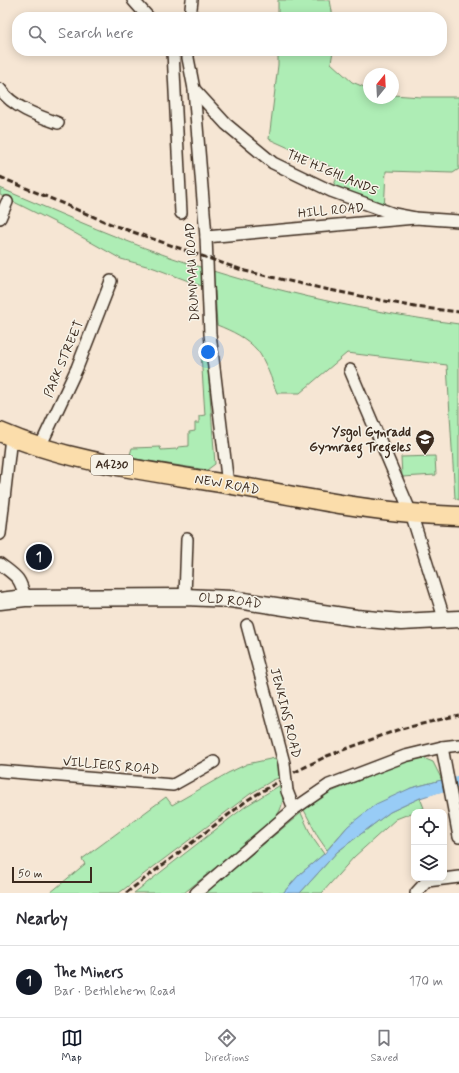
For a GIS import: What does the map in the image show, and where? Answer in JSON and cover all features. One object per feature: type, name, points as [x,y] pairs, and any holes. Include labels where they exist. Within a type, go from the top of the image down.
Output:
[{"type":"main road","name":"NEW ROAD","points":[[6,434],[40,447],[73,457],[112,465],[321,501],[411,513],[459,516]]},
{"type":"main road","name":"OLD ROAD","points":[[0,601],[25,598],[185,597],[231,599],[356,618],[401,622],[452,620]]},
{"type":"street","points":[[132,0],[143,12]]},
{"type":"street","points":[[191,12],[192,0]]},
{"type":"street","name":"DRUMMAU ROAD","points":[[173,56],[181,214]]},
{"type":"street","name":"DRUMMAU ROAD","points":[[187,56],[194,89],[206,237],[210,334],[228,485]]},
{"type":"street","points":[[0,89],[4,96],[32,114],[58,123]]},
{"type":"street","name":"THE HIGHLANDS","points":[[194,89],[226,124],[273,163],[331,191],[394,214],[415,218]]},
{"type":"street","points":[[0,218],[7,202]]},
{"type":"street","name":"HILL ROAD","points":[[206,237],[415,218],[459,221]]},
{"type":"street","name":"PARK STREET","points":[[40,447],[77,368],[111,280]]},
{"type":"street","points":[[350,370],[411,513],[452,620]]},
{"type":"street","points":[[0,534],[6,434]]},
{"type":"street","points":[[185,597],[187,539]]},
{"type":"street","points":[[0,564],[22,584],[25,598]]},
{"type":"street","name":"JENKINS ROAD","points":[[247,625],[284,763],[287,790],[294,809]]},
{"type":"street","points":[[196,893],[294,809],[330,785],[405,756],[442,747],[459,745]]},
{"type":"street","points":[[442,747],[459,837]]},
{"type":"street","name":"VILLIERS ROAD","points":[[0,770],[173,785],[214,762]]},
{"type":"street","points":[[416,893],[428,881],[459,878]]},
{"type":"green space","points":[[278,0],[330,0],[332,12],[278,12]]},
{"type":"green space","points":[[278,56],[332,56],[331,63],[352,82],[363,87],[363,104],[399,104],[399,95],[459,97],[459,169],[453,173],[386,171],[384,211],[331,191],[340,171],[269,139]]},
{"type":"green space","points":[[0,188],[145,248],[226,275],[292,293],[358,307],[392,314],[459,324],[459,500],[455,498],[447,365],[347,353],[300,393],[277,393],[266,364],[257,350],[239,335],[217,325],[215,291],[154,268],[121,259],[62,226],[0,195]]},
{"type":"green space","points":[[201,354],[207,354],[215,464],[207,470],[129,458],[132,448],[160,447],[161,450],[177,449],[178,447],[189,446],[189,432],[195,431],[195,423],[199,423],[199,416],[205,415]]},
{"type":"green space","points":[[435,456],[436,475],[402,477],[401,457]]},
{"type":"green space","points":[[421,757],[433,762],[442,780],[411,788],[348,826],[327,850],[318,837],[304,810],[326,794],[413,758]]},
{"type":"green space","points":[[275,758],[279,763],[281,777],[273,780],[250,794],[119,893],[50,893],[85,864],[82,859],[166,797],[172,805],[228,773],[247,764]]},
{"type":"green space","points":[[282,784],[283,796],[281,809],[272,822],[184,893],[134,893],[246,806]]},
{"type":"green space","points":[[420,798],[424,808],[411,809],[411,813],[396,819],[354,857],[322,893],[300,893],[337,852],[390,812]]},
{"type":"green space","points":[[301,813],[312,837],[324,854],[300,874],[283,893],[205,893]]},
{"type":"water","points":[[442,780],[442,791],[420,798],[390,812],[337,852],[300,893],[283,893],[300,874],[324,854],[348,826],[376,804],[411,788]]},
{"type":"waterway","points":[[429,790],[459,781]]},
{"type":"railway","points":[[0,177],[113,225],[245,271],[415,307],[459,312]]},
{"type":"railway","points":[[126,893],[249,799],[295,772],[327,756],[397,730],[459,715]]},
{"type":"place","name":"Ysgol Gynradd Gymraeg Tregeles","points":[[425,456]]},
{"type":"place","name":"The Miners","points":[[39,557]]}]
